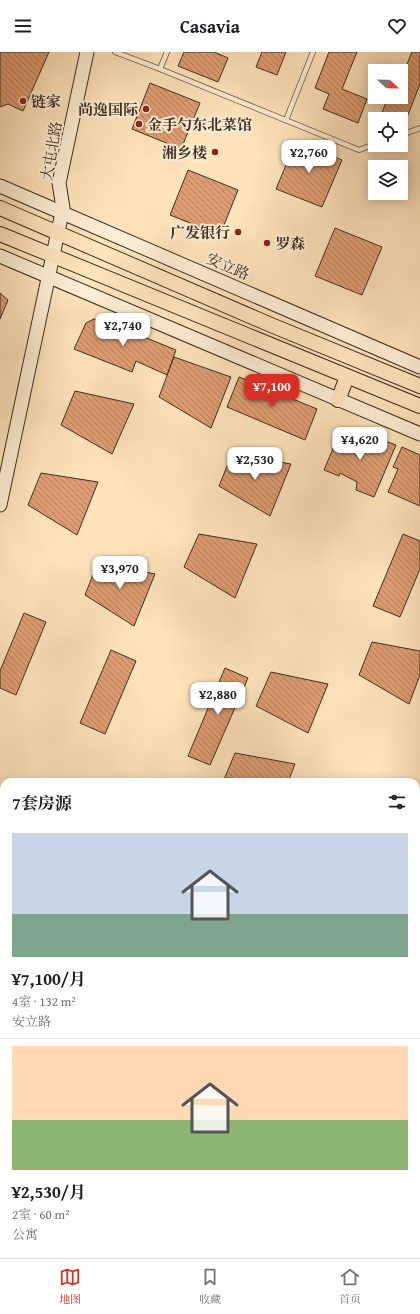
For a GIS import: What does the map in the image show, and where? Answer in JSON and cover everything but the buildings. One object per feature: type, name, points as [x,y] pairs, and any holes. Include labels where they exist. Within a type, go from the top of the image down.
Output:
[{"type":"main road","points":[[0,208],[271,325],[420,386]]},
{"type":"main road","points":[[0,234],[420,406]]},
{"type":"main road","points":[[338,400],[347,377]]},
{"type":"street","name":"大屯北路","points":[[48,276],[63,208],[59,183],[87,52]]},
{"type":"street","name":"安立路","points":[[0,186],[420,367]]},
{"type":"street","points":[[0,256],[420,434]]},
{"type":"street","points":[[0,505],[48,276]]},
{"type":"lane","points":[[115,52],[359,150],[368,147]]},
{"type":"lane","points":[[160,69],[167,52]]},
{"type":"lane","points":[[286,120],[313,52]]},
{"type":"lane","points":[[408,132],[420,128]]},
{"type":"place","name":"链家","points":[[23,101]]},
{"type":"place","name":"尚逸国际","points":[[146,109]]},
{"type":"place","name":"金手勺东北菜馆","points":[[139,124]]},
{"type":"place","name":"湘乡楼","points":[[215,152]]},
{"type":"place","name":"广发银行","points":[[238,232]]},
{"type":"place","name":"罗森","points":[[267,243]]}]
